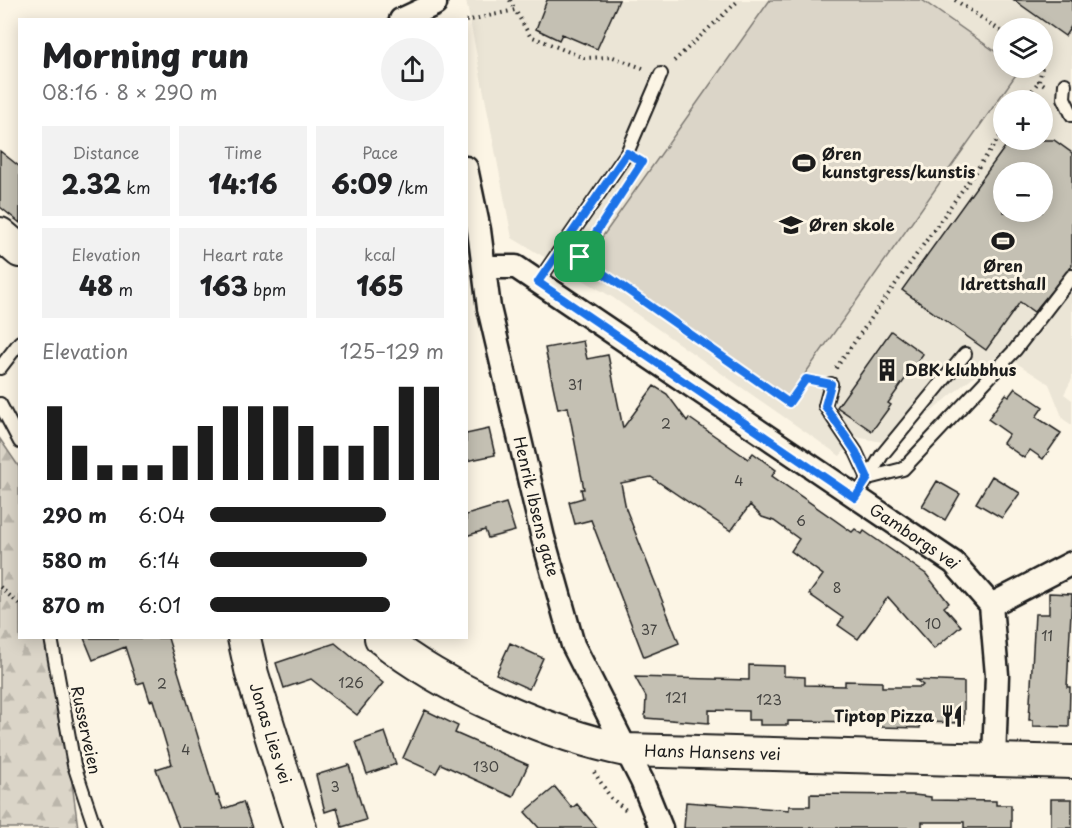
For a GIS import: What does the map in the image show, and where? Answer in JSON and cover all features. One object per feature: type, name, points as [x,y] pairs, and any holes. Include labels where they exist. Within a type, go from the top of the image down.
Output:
[{"type":"main road","points":[[0,234],[18,249]]},
{"type":"main road","name":"Jonas Lies vei","points":[[244,639],[252,674],[300,828]]},
{"type":"main road","name":"Hans Hansens vei","points":[[382,639],[412,660],[458,686],[555,732],[626,750],[1072,762]]},
{"type":"street","points":[[407,18],[436,8]]},
{"type":"street","name":"Henrik Ibsens gate","points":[[468,179],[489,308],[527,476],[573,645],[642,781],[661,828]]},
{"type":"street","name":"Gamborgs vei","points":[[484,267],[516,267],[954,563],[991,605]]},
{"type":"street","points":[[994,760],[997,675],[991,605],[1072,563]]},
{"type":"lane","points":[[538,282],[627,153],[661,74]]},
{"type":"lane","points":[[1065,84],[1064,98],[1072,115]]},
{"type":"lane","points":[[868,478],[903,469],[1015,350],[1072,276]]},
{"type":"lane","points":[[0,368],[18,345]]},
{"type":"lane","points":[[855,498],[882,455],[965,354]]},
{"type":"lane","points":[[831,384],[825,406],[856,452],[868,478]]},
{"type":"lane","points":[[0,404],[18,438]]},
{"type":"lane","name":"Russerveien","points":[[51,639],[74,765],[95,828]]},
{"type":"path","points":[[510,0],[530,36],[584,58],[613,57],[661,74],[738,0]]},
{"type":"path","points":[[955,0],[993,26]]},
{"type":"path","points":[[468,21],[515,10]]},
{"type":"path","points":[[1032,90],[1038,81]]},
{"type":"path","points":[[586,248],[580,257],[789,403],[806,379],[831,384],[837,364],[993,146]]},
{"type":"path","points":[[0,586],[18,603]]},
{"type":"path","points":[[590,767],[611,798],[626,810]]},
{"type":"shaded area","name":"Øren skole","points":[[466,0],[1072,0],[1072,379],[1064,394],[1072,400],[1072,425],[1063,419],[1049,384],[1001,353],[893,444],[856,437],[840,456],[612,297],[512,238]]},
{"type":"green space","name":"Øren kunstgress/kunstis","points":[[770,0],[922,0],[993,50],[993,78],[1014,78],[1005,90],[993,90],[993,107],[788,398],[588,257]]},
{"type":"green space","points":[[0,439],[18,466],[18,639],[53,639],[78,828],[0,828]]},
{"type":"building","points":[[547,0],[619,0],[597,49],[562,34],[559,40],[536,29]]},
{"type":"building","points":[[1014,0],[1072,0],[1072,25],[1065,36],[1053,28],[1053,18],[1040,18]]},
{"type":"building","name":"Øren Idrettshall","points":[[1054,140],[1072,153],[1072,266],[1034,312],[1020,302],[986,350],[902,290],[993,164],[993,222],[1053,222],[1053,162],[994,162],[1003,150],[1053,150]]},
{"type":"building","points":[[0,151],[18,165],[18,221],[0,207]]},
{"type":"building","name":"DBK klubbhus","points":[[891,331],[923,354],[888,403],[891,405],[872,431],[837,407]]},
{"type":"building","points":[[583,341],[587,359],[608,355],[623,428],[654,386],[667,394],[687,421],[689,418],[748,459],[753,453],[776,470],[772,476],[852,532],[855,529],[862,534],[864,531],[926,574],[949,603],[944,607],[961,626],[934,649],[888,597],[858,639],[838,625],[843,618],[809,594],[823,575],[791,551],[799,539],[774,521],[762,517],[750,505],[731,531],[651,477],[621,483],[626,509],[679,643],[644,657],[591,520],[575,524],[569,502],[583,498],[581,489],[584,489],[568,407],[558,409],[545,348]]},
{"type":"building","points":[[1015,388],[1043,407],[1036,417],[1061,433],[1043,459],[1030,450],[1024,458],[1003,443],[1009,434],[988,419],[1006,394],[1009,396]]},
{"type":"building","points":[[489,429],[495,455],[468,461],[468,434]]},
{"type":"building","points":[[992,476],[1020,493],[1002,518],[976,503]]},
{"type":"building","points":[[937,481],[960,494],[945,520],[922,506]]},
{"type":"building","points":[[506,503],[515,531],[488,538],[485,530],[468,535],[468,514]]},
{"type":"building","points":[[1049,593],[1072,594],[1067,687],[1070,687],[1069,727],[1033,726],[1033,720],[1029,720],[1035,614],[1049,614]]},
{"type":"building","points":[[84,639],[168,639],[216,796],[218,795],[223,809],[243,802],[252,828],[179,828],[156,769],[172,764],[153,700],[150,701],[144,682],[137,684],[125,647],[93,660]]},
{"type":"building","points":[[335,643],[383,683],[357,715],[311,679],[284,688],[276,663]]},
{"type":"building","points":[[510,643],[543,658],[529,689],[496,674]]},
{"type":"building","points":[[749,665],[784,666],[784,676],[805,677],[805,685],[845,686],[845,681],[882,682],[882,687],[921,687],[923,685],[916,680],[964,682],[964,723],[921,722],[920,728],[879,727],[879,724],[869,722],[788,721],[788,725],[760,725],[760,720],[748,720],[748,711],[709,710],[709,723],[645,718],[646,697],[635,677],[749,680]]},
{"type":"building","points":[[425,710],[458,726],[455,733],[528,765],[513,797],[441,764],[436,773],[403,758]]},
{"type":"building","points":[[385,732],[396,764],[367,774],[356,742]]},
{"type":"building","points":[[349,765],[366,820],[342,827],[337,808],[325,812],[316,775]]},
{"type":"building","points":[[555,787],[572,808],[577,804],[597,828],[539,828],[525,812]]},
{"type":"building","points":[[810,794],[914,795],[931,797],[931,800],[996,801],[996,805],[1011,805],[1011,828],[964,828],[964,822],[922,822],[922,828],[684,828],[686,802],[789,810],[789,806],[810,806]]},
{"type":"building","points":[[1051,799],[1072,799],[1072,828],[1051,828]]},
{"type":"place","name":"Øren kunstgress/kunstis","points":[[804,163]]},
{"type":"place","name":"Øren skole","points":[[791,225]]},
{"type":"place","name":"Øren Idrettshall","points":[[1003,241]]},
{"type":"place","name":"DBK klubbhus","points":[[887,370]]},
{"type":"place","name":"Tiptop Pizza","points":[[952,716]]},
{"type":"route","points":[[627,153],[642,162],[580,257],[789,403],[806,379],[831,384],[825,406],[856,452],[868,478],[855,498],[538,282],[627,153]]}]
